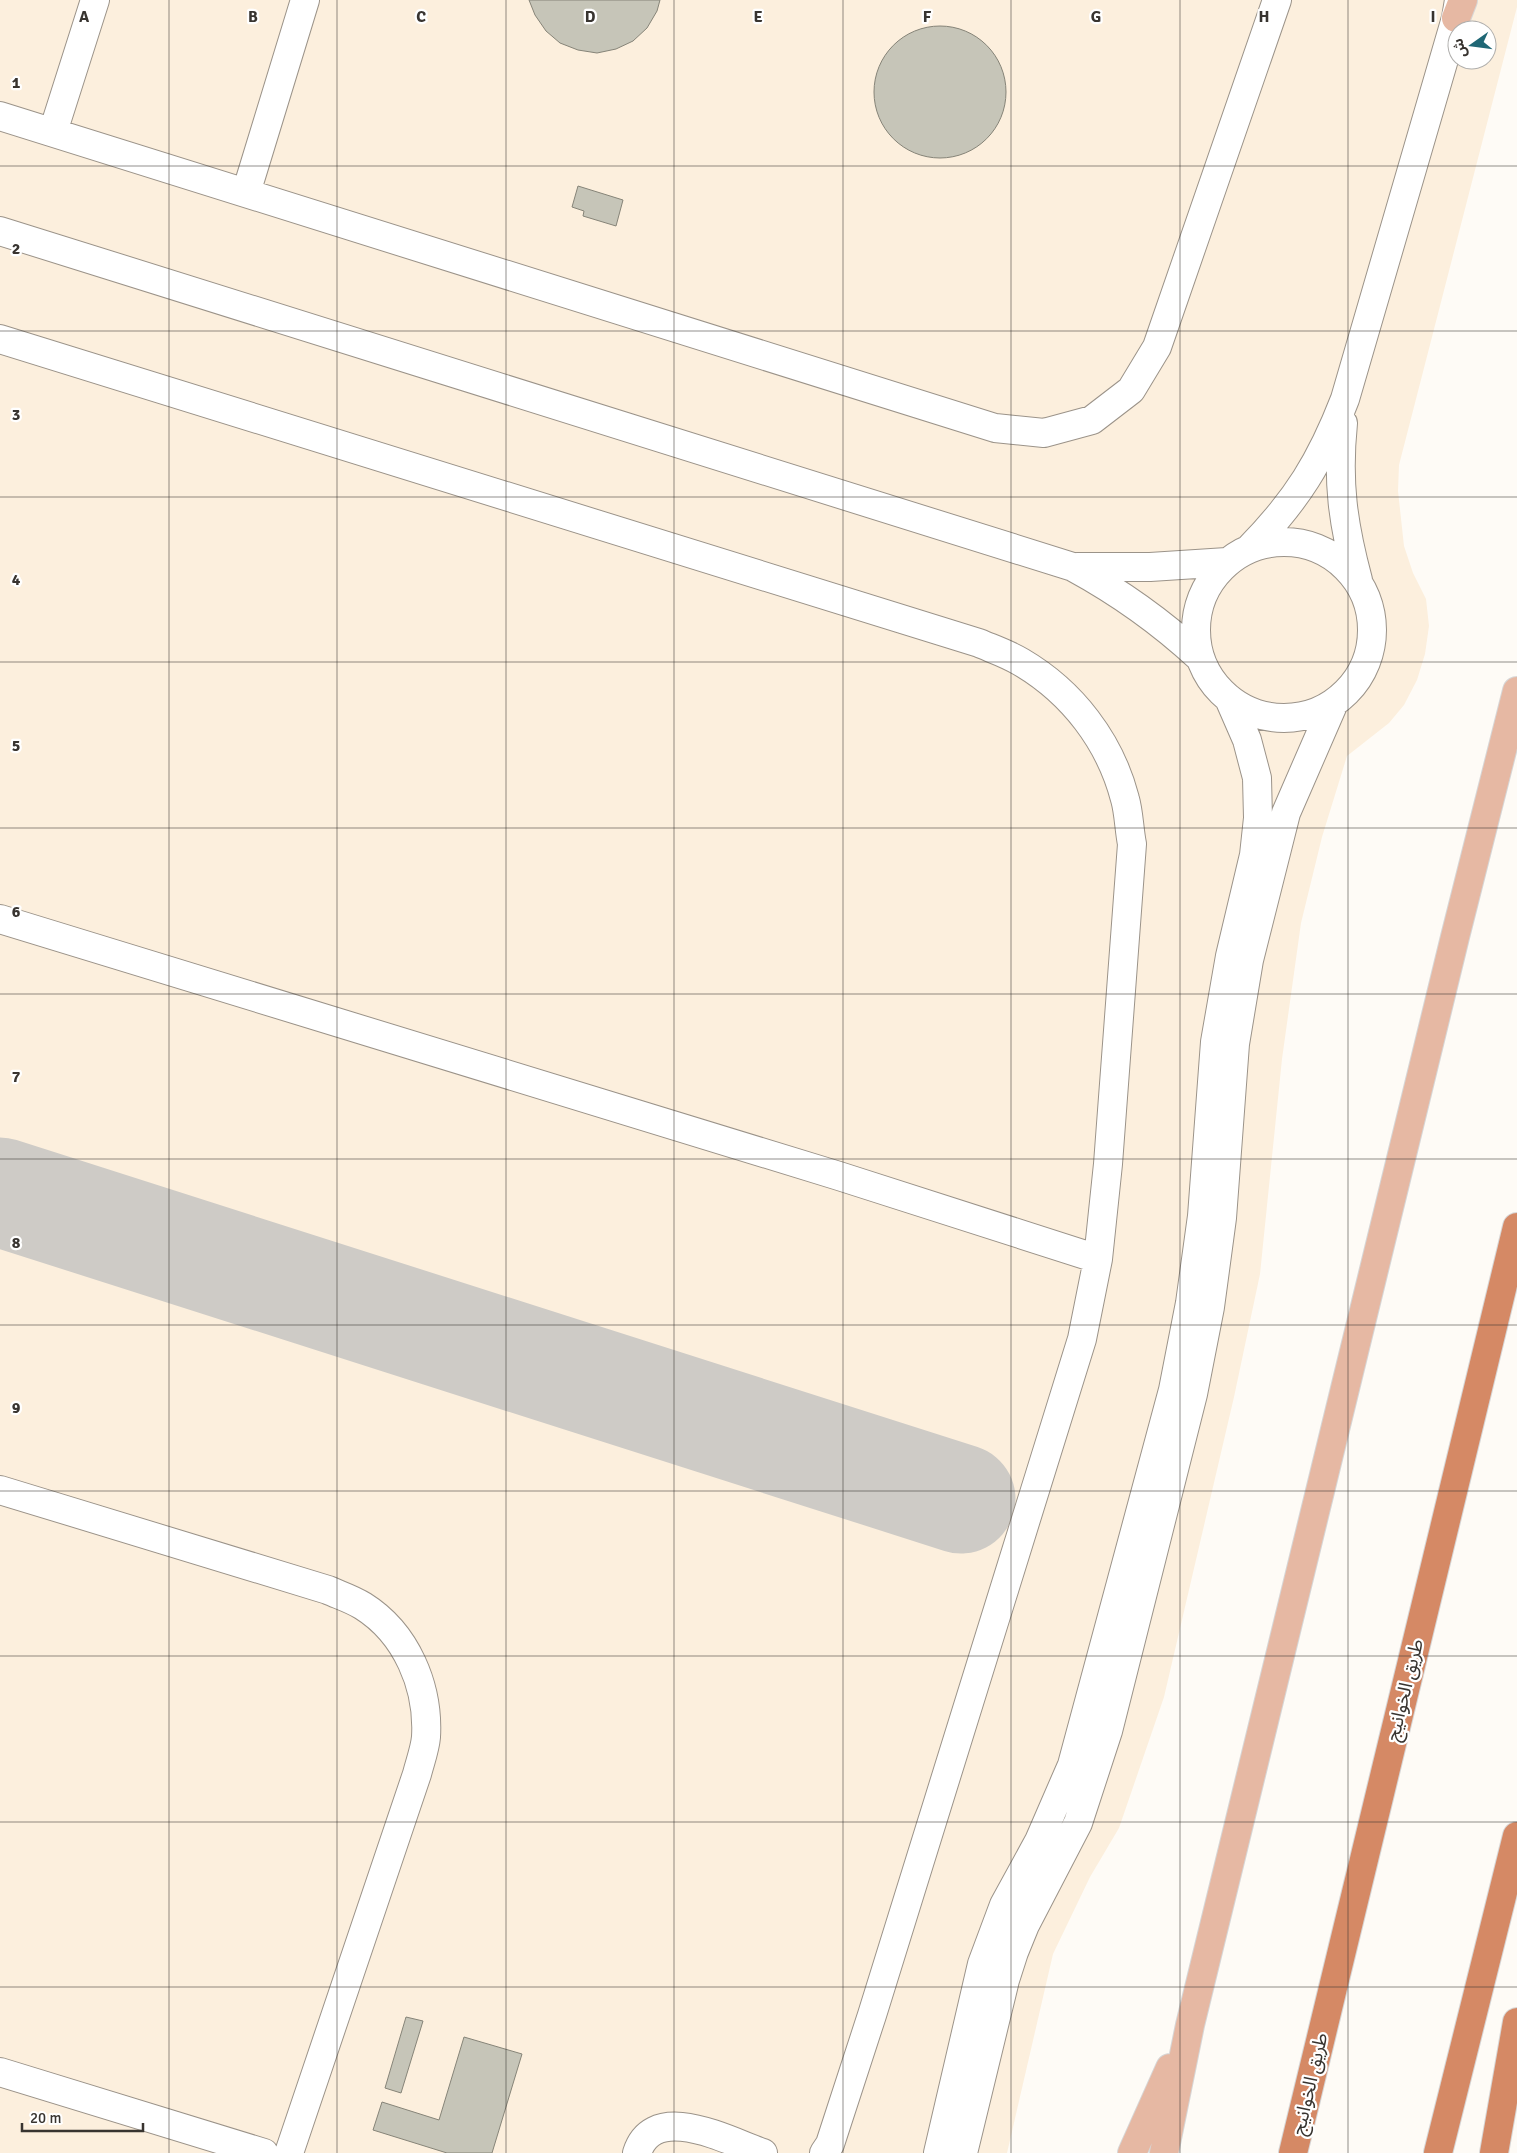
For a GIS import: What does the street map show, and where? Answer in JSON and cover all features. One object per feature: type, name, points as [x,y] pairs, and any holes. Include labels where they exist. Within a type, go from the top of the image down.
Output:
[{"type":"highway","name":"طريق الخوانيج","points":[[1293,2153],[1517,1227]]},
{"type":"highway","points":[[1438,2153],[1517,1836]]},
{"type":"highway","points":[[1508,1876],[1517,1914]]},
{"type":"highway","points":[[1494,2153],[1517,2022]]},
{"type":"main road","points":[[1164,2153],[1190,2025],[1450,956],[1517,691]]},
{"type":"main road","points":[[1132,2153],[1190,2025]]},
{"type":"street","points":[[52,132],[95,0]]},
{"type":"street","points":[[246,193],[305,0]]},
{"type":"street","points":[[0,116],[995,428],[1044,433],[1092,420],[1131,390],[1157,347],[1277,0]]},
{"type":"street","points":[[1345,399],[1340,445],[1340,491],[1346,536],[1358,580],[1370,606],[1372,634],[1368,661],[1354,686],[1334,705],[1314,714],[1285,719],[1271,718],[1249,712],[1230,701],[1212,681],[1200,657],[1196,636],[1197,616],[1203,595],[1213,577],[1227,562],[1250,548],[1281,516],[1307,480],[1329,441],[1345,399],[1459,6]]},
{"type":"street","points":[[0,231],[1073,567],[1139,607],[1171,631],[1200,657]]},
{"type":"street","points":[[0,339],[979,643],[1020,661],[1057,686],[1087,719],[1110,757],[1125,799],[1132,844],[1108,1164],[1098,1259],[1082,1339],[872,2015],[830,2144],[824,2153]]},
{"type":"street","points":[[1250,548],[1280,542],[1310,545],[1336,559],[1358,580]]},
{"type":"street","points":[[1073,567],[1150,567],[1227,562]]},
{"type":"street","points":[[938,2153],[982,1964],[992,1934],[1018,1877],[1039,1841],[1072,1765],[1175,1380],[1190,1304],[1202,1216],[1215,1042],[1230,956],[1254,855],[1258,818],[1257,778],[1247,740],[1230,701]]},
{"type":"street","points":[[963,2153],[1005,1980],[1014,1952],[1025,1925],[1078,1823],[1108,1731],[1193,1394],[1210,1307],[1222,1218],[1235,1044],[1249,960],[1286,813],[1334,705]]},
{"type":"street","points":[[0,919],[830,1173],[1098,1259]]},
{"type":"street","points":[[0,1490],[328,1590],[363,1606],[392,1631],[414,1663],[425,1700],[426,1738],[417,1774],[289,2153]]},
{"type":"street","points":[[0,2072],[264,2153]]},
{"type":"street","points":[[637,2153],[647,2136],[659,2128],[673,2125],[688,2127],[763,2153]]},
{"type":"shaded area","points":[[0,0],[1517,0],[1517,7],[1399,465],[1398,491],[1404,546],[1413,573],[1426,599],[1429,626],[1425,654],[1417,680],[1404,705],[1389,723],[1347,756],[1322,837],[1301,923],[1282,1059],[1260,1274],[1234,1397],[1164,1697],[1119,1828],[1090,1877],[1053,1954],[1007,2153],[0,2153]]},
{"type":"building","points":[[529,0],[660,0],[657,11],[647,28],[633,41],[616,49],[597,53],[578,50],[560,43],[546,31],[535,15]]},
{"type":"building","points":[[940,26],[953,27],[965,31],[987,45],[1001,67],[1005,79],[1005,105],[1001,117],[987,139],[965,153],[953,157],[940,158],[927,157],[915,153],[893,139],[879,117],[875,105],[874,92],[875,79],[879,67],[893,45],[915,31],[927,27]]},
{"type":"building","points":[[578,186],[623,200],[616,226],[583,216],[584,211],[572,207]]},
{"type":"building","points":[[406,2017],[423,2021],[401,2093],[385,2088]]},
{"type":"building","points":[[464,2037],[522,2054],[492,2153],[447,2153],[373,2130],[382,2102],[439,2120]]},
{"type":"taxiway","points":[[0,1192],[961,1499]]}]
